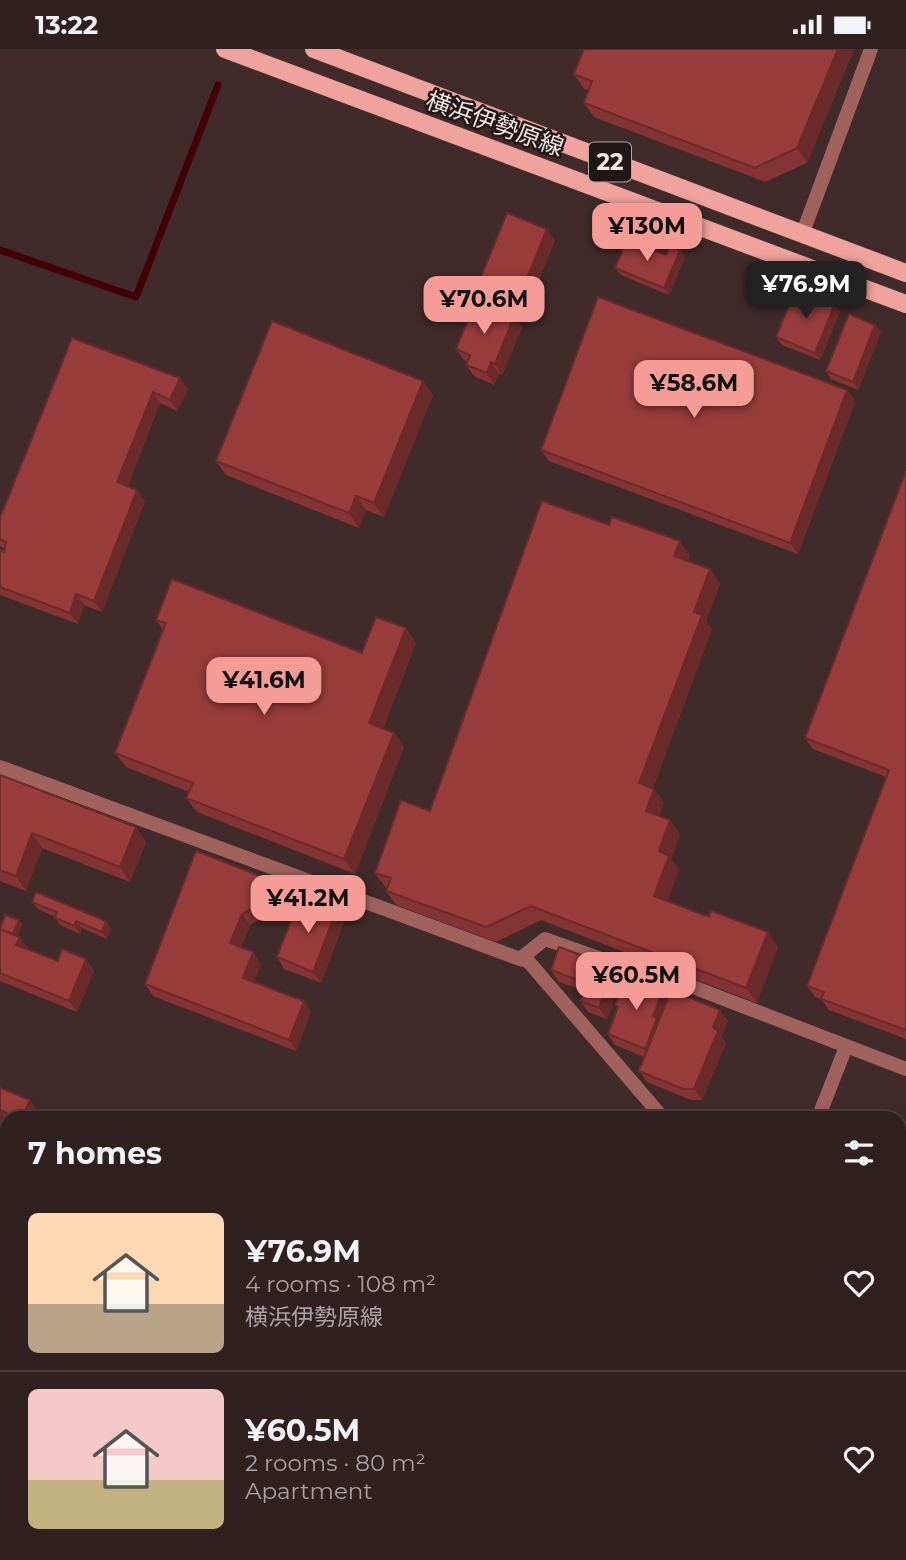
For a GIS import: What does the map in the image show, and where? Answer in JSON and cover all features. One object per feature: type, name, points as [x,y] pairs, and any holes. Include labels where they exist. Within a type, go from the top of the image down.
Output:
[{"type":"main road","name":"横浜伊勢原線","points":[[225,49],[906,304]]},
{"type":"main road","name":"横浜伊勢原線","points":[[314,49],[906,273]]},
{"type":"street","points":[[802,235],[871,49]]},
{"type":"street","points":[[0,767],[528,961],[657,1111]]},
{"type":"street","points":[[520,959],[545,939],[647,975],[667,977],[906,1069]]},
{"type":"street","points":[[821,1111],[846,1047]]},
{"type":"building","points":[[584,49],[838,49],[797,148],[755,168],[584,103],[592,81],[574,74]]},
{"type":"building","points":[[507,213],[547,229],[519,298],[513,295],[509,305],[490,297],[493,288],[479,282]]},
{"type":"building","points":[[627,239],[666,255],[670,245],[680,250],[664,288],[615,268]]},
{"type":"building","points":[[796,289],[835,304],[815,353],[776,337]]},
{"type":"building","points":[[598,297],[847,390],[790,543],[541,450]]},
{"type":"building","points":[[476,300],[514,316],[495,364],[491,362],[487,373],[466,365],[470,355],[456,349]]},
{"type":"building","points":[[849,314],[875,325],[853,382],[826,371]]},
{"type":"building","points":[[272,321],[423,381],[374,503],[356,496],[349,513],[216,461]]},
{"type":"building","points":[[72,338],[180,378],[170,400],[153,392],[117,482],[137,490],[94,601],[76,594],[70,613],[0,587],[0,549],[4,552],[6,542],[0,539],[0,518]]},
{"type":"building","points":[[906,471],[906,1030],[821,999],[824,992],[807,986],[889,770],[805,738]]},
{"type":"building","points":[[542,501],[609,525],[612,517],[680,541],[674,556],[710,569],[694,612],[702,615],[639,783],[654,789],[646,811],[670,820],[659,851],[669,856],[654,896],[709,917],[711,911],[768,932],[746,988],[531,906],[486,927],[386,891],[391,878],[375,873],[401,800],[430,811]]},
{"type":"building","points":[[172,579],[362,653],[376,617],[406,628],[369,723],[394,733],[344,859],[186,798],[193,783],[115,753],[166,623],[156,620]]},
{"type":"building","points":[[0,775],[136,827],[120,867],[32,833],[16,876],[0,870]]},
{"type":"building","points":[[196,851],[268,879],[261,898],[242,914],[230,943],[253,952],[243,978],[304,1001],[289,1040],[145,984]]},
{"type":"building","points":[[36,892],[106,921],[102,932],[76,921],[74,926],[55,918],[57,912],[32,902]]},
{"type":"building","points":[[313,896],[338,906],[313,972],[277,957],[292,918],[303,923]]},
{"type":"building","points":[[5,915],[19,920],[13,934],[0,929]]},
{"type":"building","points":[[0,929],[20,937],[16,945],[58,961],[62,949],[86,959],[69,1001],[0,973]]},
{"type":"building","points":[[559,947],[614,967],[599,1008],[580,1001],[586,983],[551,970]]},
{"type":"building","points":[[627,975],[663,990],[653,1016],[657,1018],[645,1049],[608,1034],[618,1007],[615,1005]]},
{"type":"building","points":[[671,990],[720,1010],[713,1027],[718,1031],[694,1089],[683,1089],[639,1071]]},
{"type":"building","points":[[0,1088],[30,1100],[25,1111],[0,1111]]},
{"type":"waterway","points":[[0,250],[136,297],[218,85]]}]
